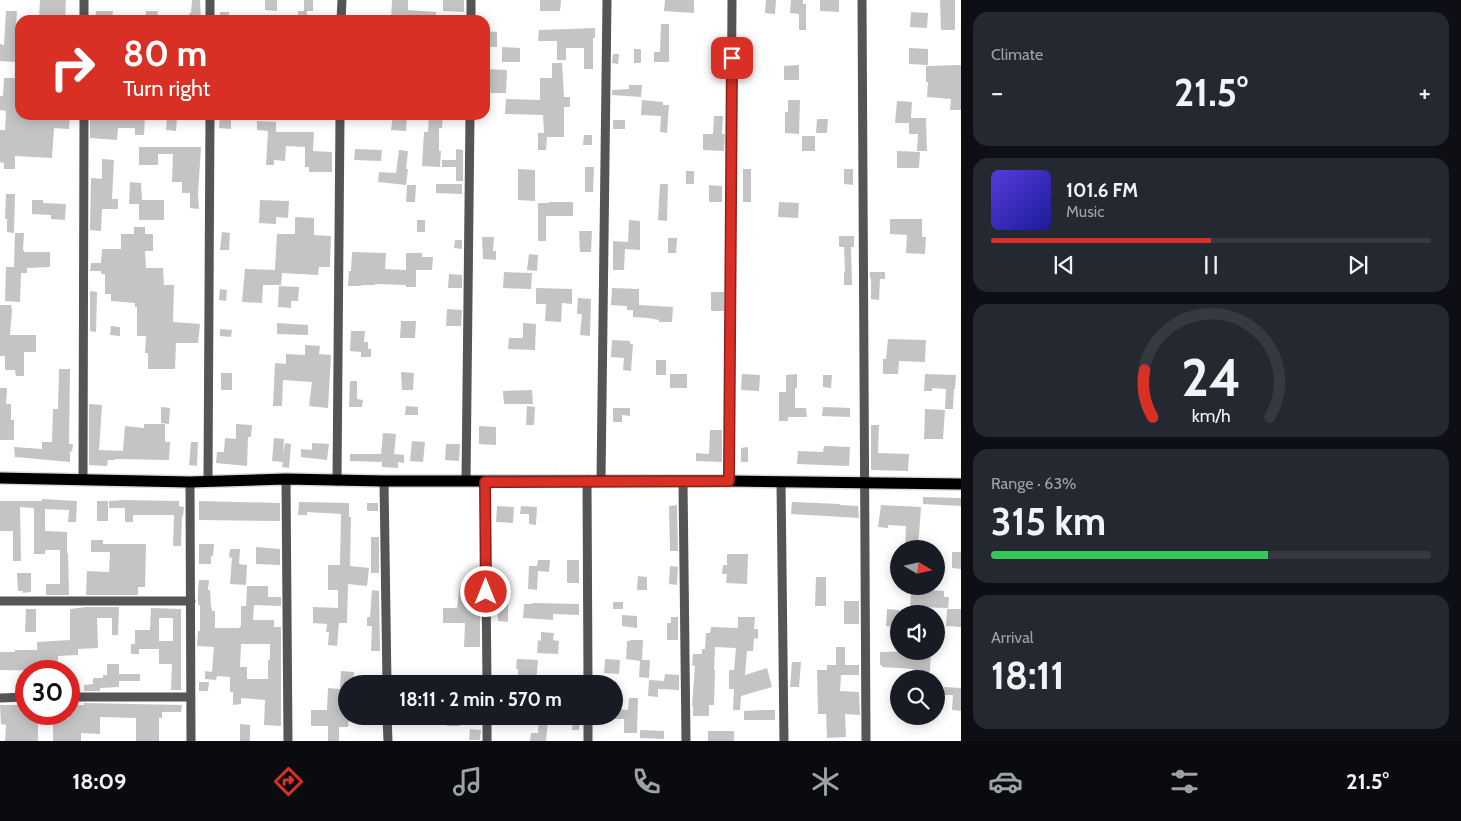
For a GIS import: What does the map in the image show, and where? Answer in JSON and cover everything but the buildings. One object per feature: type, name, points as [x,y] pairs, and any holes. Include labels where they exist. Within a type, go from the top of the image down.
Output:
[{"type":"main road","points":[[0,478],[190,482],[286,479],[384,482],[601,480],[961,484]]},
{"type":"street","points":[[84,0],[84,15]]},
{"type":"street","points":[[210,0],[210,15]]},
{"type":"street","points":[[341,15],[342,0]]},
{"type":"street","points":[[471,0],[471,15]]},
{"type":"street","points":[[601,480],[607,0]]},
{"type":"street","points":[[729,481],[732,0]]},
{"type":"street","points":[[862,0],[866,741]]},
{"type":"street","points":[[83,479],[84,120]]},
{"type":"street","points":[[208,481],[210,120]]},
{"type":"street","points":[[337,481],[340,120]]},
{"type":"street","points":[[466,481],[470,120]]},
{"type":"street","points":[[286,479],[288,741]]},
{"type":"street","points":[[587,480],[588,675]]},
{"type":"street","points":[[683,481],[686,741]]},
{"type":"street","points":[[190,482],[191,741]]},
{"type":"street","points":[[384,482],[387,675]]},
{"type":"street","points":[[485,482],[486,675]]},
{"type":"street","points":[[781,482],[784,741]]},
{"type":"street","points":[[0,601],[191,601]]},
{"type":"street","points":[[80,697],[191,697]]},
{"type":"street","points":[[0,698],[15,698]]},
{"type":"street","points":[[388,725],[388,741]]},
{"type":"street","points":[[487,725],[487,741]]},
{"type":"street","points":[[588,725],[588,741]]},
{"type":"route","points":[[486,592],[485,482],[587,480],[729,481],[732,58]]}]
